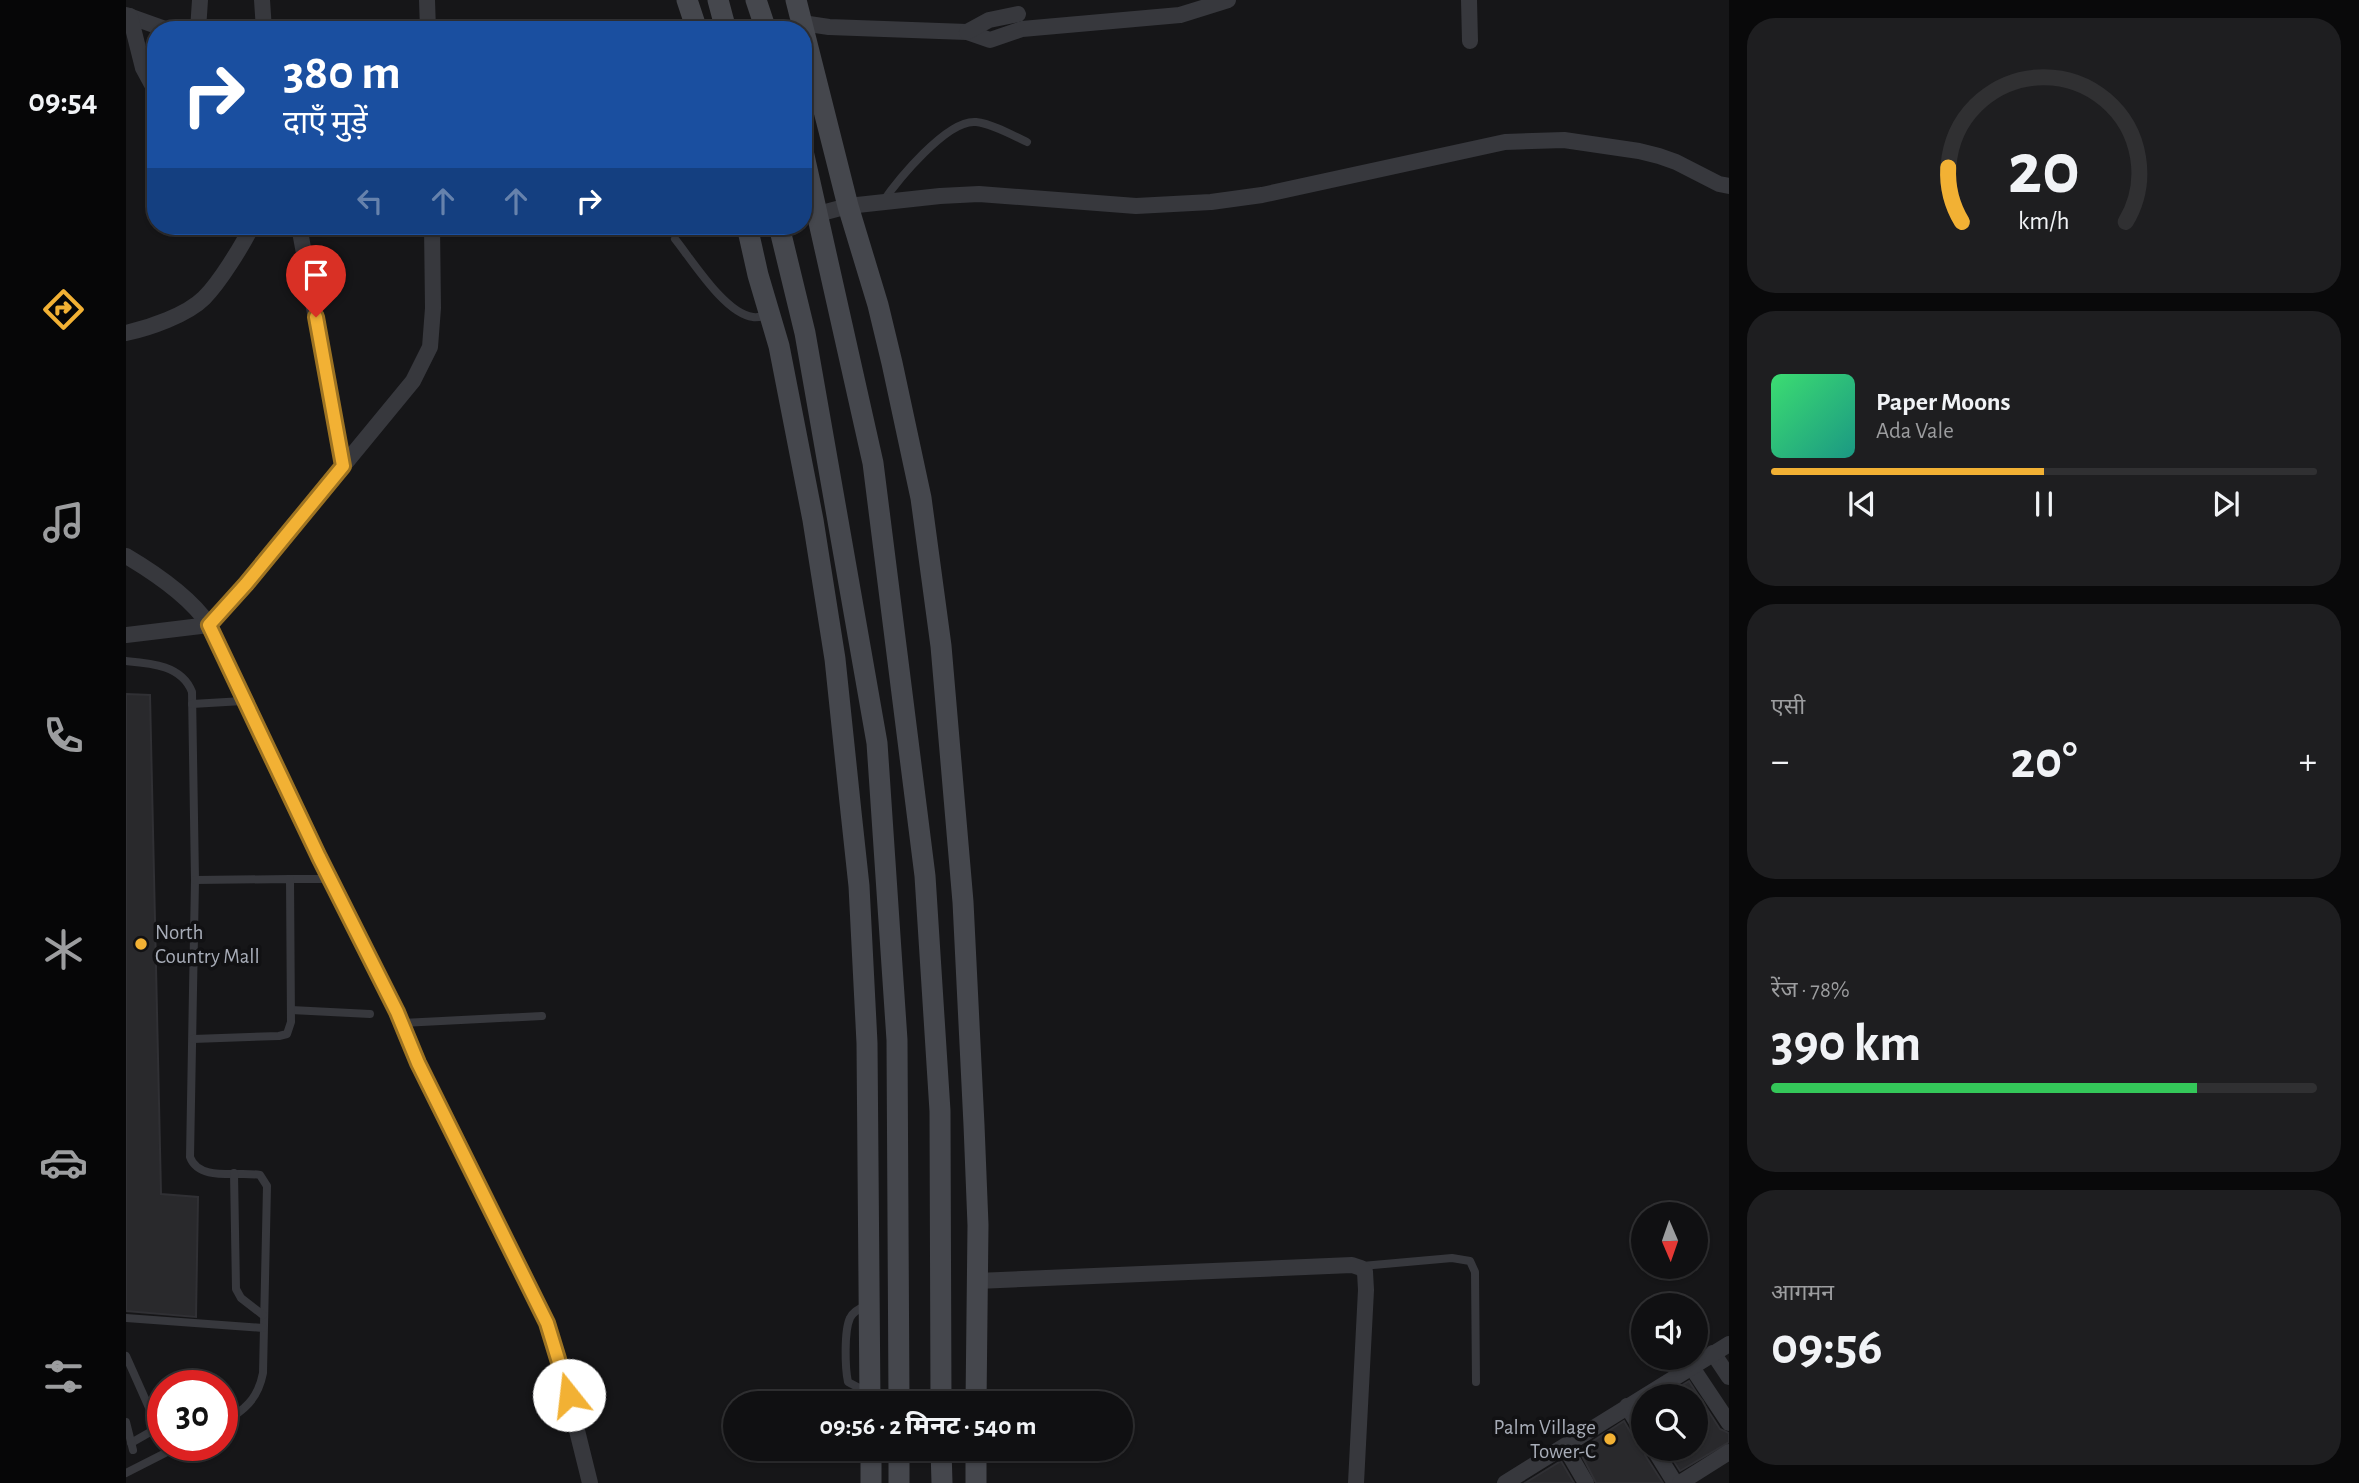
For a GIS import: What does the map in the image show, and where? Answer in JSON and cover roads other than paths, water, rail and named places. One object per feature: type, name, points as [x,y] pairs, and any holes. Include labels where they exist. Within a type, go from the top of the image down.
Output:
[{"type":"street","points":[[199,21],[200,0]]},
{"type":"street","points":[[262,0],[263,21]]},
{"type":"street","points":[[427,0],[428,21]]},
{"type":"street","points":[[687,0],[694,21]]},
{"type":"street","points":[[718,0],[724,21]]},
{"type":"street","points":[[756,0],[763,21]]},
{"type":"street","points":[[796,0],[801,21]]},
{"type":"street","points":[[812,25],[967,32],[990,40],[1018,14],[1180,15],[1228,0]]},
{"type":"street","points":[[1469,0],[1470,41]]},
{"type":"street","points":[[128,16],[147,23]]},
{"type":"street","points":[[128,16],[147,75]]},
{"type":"street","points":[[812,63],[848,206],[878,305],[921,498],[941,646],[963,902],[978,1226],[976,1391]]},
{"type":"street","points":[[818,214],[848,206],[940,195],[979,194],[1136,206],[1211,202],[1288,189],[1505,142],[1532,140],[1564,140],[1659,156],[1719,184],[1729,186]]},
{"type":"street","points":[[812,189],[873,463],[925,876],[940,1111],[941,1391]]},
{"type":"street","points":[[126,333],[141,330],[187,310],[205,297],[246,235]]},
{"type":"street","points":[[301,235],[343,466]]},
{"type":"street","points":[[126,635],[209,625],[413,381],[430,347],[433,308],[432,235]]},
{"type":"street","points":[[749,235],[779,346],[797,432],[835,660],[852,812],[859,886],[867,1043],[870,1391]]},
{"type":"street","points":[[781,235],[805,333],[877,743],[897,1040],[899,1391]]},
{"type":"street","points":[[126,556],[181,596],[209,625],[243,701],[402,1023],[418,1063],[547,1323],[563,1374],[590,1483]]},
{"type":"street","points":[[977,1281],[1357,1266],[1365,1272],[1366,1283],[1356,1483]]},
{"type":"street","points":[[1708,1356],[1729,1344]]},
{"type":"street","points":[[1713,1353],[1729,1377]]},
{"type":"street","points":[[1506,1483],[1685,1370]]},
{"type":"street","points":[[1694,1370],[1729,1423]]},
{"type":"street","points":[[1627,1406],[1631,1412]]},
{"type":"street","points":[[1565,1447],[1586,1483]]},
{"type":"street","points":[[1662,1461],[1678,1483],[1729,1452]]},
{"type":"street","points":[[871,1461],[871,1483]]},
{"type":"street","points":[[899,1461],[899,1483]]},
{"type":"street","points":[[942,1461],[942,1483]]},
{"type":"street","points":[[976,1461],[976,1483]]},
{"type":"lane","points":[[881,204],[914,162],[941,138],[962,125],[978,122],[1027,142]]},
{"type":"lane","points":[[675,239],[725,302],[744,315],[756,318],[770,314]]},
{"type":"lane","points":[[126,661],[164,667],[180,674],[191,689],[195,880],[190,1157],[192,1163],[205,1172],[260,1175],[267,1186],[262,1373],[260,1387],[253,1400],[238,1411]]},
{"type":"lane","points":[[192,704],[243,701]]},
{"type":"lane","points":[[193,1039],[283,1035],[290,1027],[290,879]]},
{"type":"lane","points":[[195,880],[330,879]]},
{"type":"lane","points":[[291,1010],[370,1014]]},
{"type":"lane","points":[[402,1023],[541,1016]]},
{"type":"lane","points":[[234,1173],[236,1289],[241,1298],[263,1315]]},
{"type":"lane","points":[[1357,1266],[1452,1258],[1470,1261],[1475,1272],[1476,1382]]},
{"type":"lane","points":[[126,1318],[263,1328]]},
{"type":"lane","points":[[126,1356],[155,1418],[152,1431],[132,1447],[126,1422]]},
{"type":"lane","points":[[126,1473],[150,1461]]},
{"type":"place","name":"North Country Mall","points":[[141,944]]},
{"type":"place","name":"Palm Village Tower-C","points":[[1610,1439]]}]
